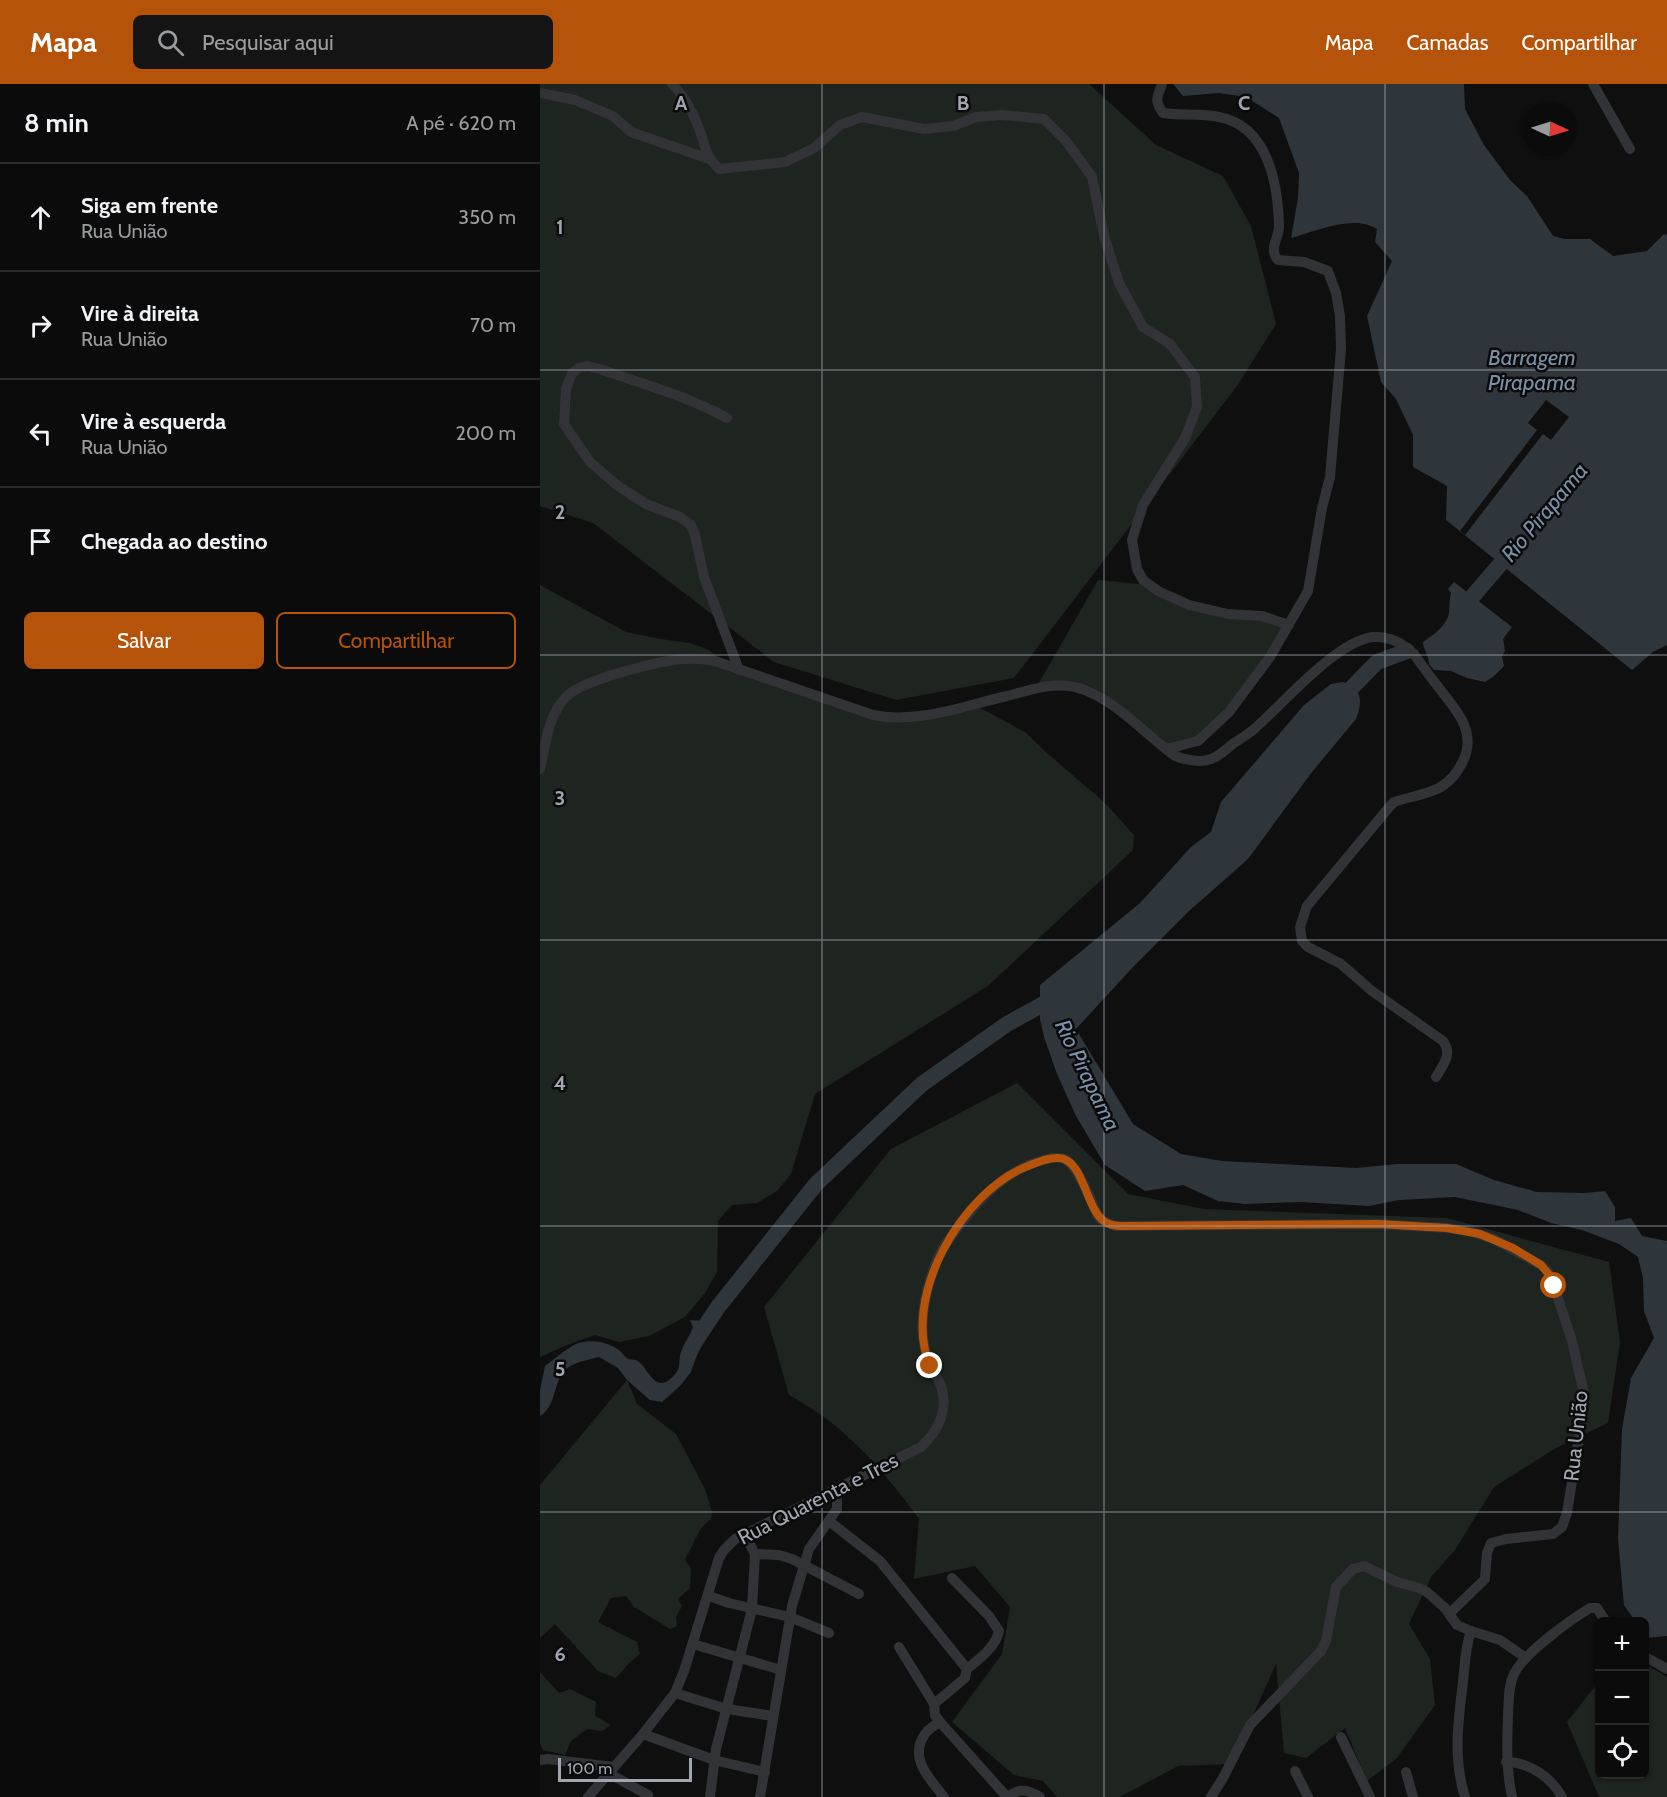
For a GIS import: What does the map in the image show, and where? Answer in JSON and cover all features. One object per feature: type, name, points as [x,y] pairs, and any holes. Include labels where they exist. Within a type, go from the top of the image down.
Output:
[{"type":"street","points":[[672,84],[684,96],[709,159],[719,169],[785,162],[814,148],[840,125],[862,117],[924,129],[953,126],[976,117],[1002,115],[1044,119],[1066,141],[1092,177],[1104,236],[1119,284],[1143,327],[1170,344],[1195,377],[1197,407],[1185,438],[1143,505],[1132,540],[1140,574],[1143,580],[1158,591],[1189,605],[1228,614],[1262,616],[1289,625]]},
{"type":"street","points":[[1162,84],[1156,96],[1163,114],[1220,117],[1240,125],[1261,145],[1267,154],[1277,205],[1278,234],[1273,248],[1276,258],[1314,265],[1328,271],[1336,293],[1340,316],[1341,349],[1330,477],[1322,508],[1308,591],[1254,680],[1229,712],[1198,741],[1166,749]]},
{"type":"street","points":[[1593,84],[1630,149]]},
{"type":"street","points":[[540,93],[575,100],[613,116],[631,132],[709,159]]},
{"type":"street","points":[[727,418],[676,394],[587,366],[579,368],[568,380],[563,415],[564,424],[591,462],[618,486],[646,504],[680,517],[691,525],[704,576],[738,670]]},
{"type":"street","points":[[540,769],[549,724],[567,696],[581,686],[654,664],[701,658],[715,660],[873,716],[888,718],[906,718],[939,712],[1048,685],[1073,687],[1086,691],[1123,712],[1166,749],[1181,758],[1198,761],[1211,759],[1222,753],[1251,732],[1324,664],[1352,645],[1374,637],[1390,639],[1407,646],[1455,707],[1469,738],[1467,754],[1450,781],[1436,789],[1394,802],[1391,805],[1307,906],[1300,927],[1302,941],[1308,947],[1341,964],[1372,991],[1443,1041],[1448,1049],[1448,1055],[1436,1077]]},
{"type":"street","name":"Rua União","points":[[913,1450],[930,1438],[942,1418],[941,1388],[926,1356],[923,1337],[928,1287],[934,1266],[945,1245],[973,1208],[993,1186],[1021,1168],[1054,1158],[1066,1160],[1076,1170],[1101,1220],[1115,1226],[1391,1225],[1447,1228],[1480,1234],[1504,1244],[1547,1270],[1579,1369],[1583,1389],[1582,1411],[1567,1514],[1562,1527],[1553,1534],[1506,1539],[1491,1543],[1486,1553],[1485,1579],[1450,1613]]},
{"type":"street","name":"Rua Quarenta e Tres","points":[[588,1797],[675,1693],[693,1644],[719,1558],[724,1550],[735,1539],[913,1450]]},
{"type":"street","points":[[760,1797],[790,1617],[804,1564],[813,1541],[837,1509],[838,1504],[832,1490]]},
{"type":"street","points":[[829,1521],[880,1561],[967,1669]]},
{"type":"street","points":[[710,1797],[714,1760],[752,1608],[755,1554],[745,1535]]},
{"type":"street","points":[[755,1554],[779,1555],[804,1564],[859,1594]]},
{"type":"street","points":[[1211,1797],[1250,1725],[1321,1650],[1326,1641],[1336,1587],[1353,1569],[1364,1566],[1397,1582],[1419,1588],[1433,1596],[1450,1613],[1457,1624],[1500,1640],[1526,1658]]},
{"type":"street","points":[[934,1704],[965,1678],[967,1669],[987,1652],[998,1637],[999,1631],[989,1616],[952,1578]]},
{"type":"street","points":[[708,1596],[790,1617],[829,1634]]},
{"type":"street","points":[[1512,1797],[1506,1762],[1511,1680],[1519,1665],[1526,1658],[1585,1611],[1593,1607],[1597,1608],[1603,1617]]},
{"type":"street","points":[[1465,1797],[1458,1761],[1458,1730],[1464,1654],[1471,1631]]},
{"type":"street","points":[[693,1644],[781,1670]]},
{"type":"street","points":[[899,1647],[934,1704],[935,1715],[940,1722],[1007,1797],[1023,1790],[1040,1797]]},
{"type":"street","points":[[1649,1659],[1667,1669]]},
{"type":"street","points":[[675,1693],[728,1710],[773,1716]]},
{"type":"street","points":[[940,1722],[925,1734],[921,1745],[920,1763],[922,1769],[944,1797]]},
{"type":"street","points":[[643,1734],[714,1760],[765,1772]]},
{"type":"street","points":[[1341,1737],[1370,1797]]},
{"type":"street","points":[[540,1769],[544,1760],[610,1770],[648,1795]]},
{"type":"street","points":[[1506,1762],[1526,1765],[1550,1781],[1562,1797]]},
{"type":"street","points":[[1295,1771],[1308,1797]]},
{"type":"street","points":[[1406,1772],[1413,1797]]},
{"type":"shaded area","points":[[540,84],[1089,84],[1156,145],[1223,176],[1251,226],[1276,324],[1237,386],[1014,678],[896,700],[774,662],[593,523],[540,506]]},
{"type":"shaded area","points":[[1098,580],[1150,585],[1158,592],[1287,625],[1253,679],[1197,740],[1175,755],[1087,690],[1036,688]]},
{"type":"shaded area","points":[[540,585],[626,632],[690,643],[709,650],[729,667],[888,718],[973,704],[1025,732],[1104,802],[1134,835],[1133,850],[988,986],[815,1094],[791,1174],[777,1191],[757,1203],[732,1205],[718,1221],[717,1272],[705,1293],[685,1317],[649,1336],[619,1342],[595,1335],[540,1357]]},
{"type":"shaded area","points":[[1017,1083],[1128,1194],[1204,1209],[1447,1218],[1609,1262],[1620,1342],[1608,1423],[1556,1448],[1494,1487],[1455,1550],[1431,1577],[1409,1624],[1430,1659],[1435,1705],[1397,1758],[1367,1781],[1345,1728],[1306,1758],[1284,1753],[1276,1664],[1231,1764],[1178,1766],[1120,1797],[1057,1797],[1043,1781],[1014,1775],[952,1722],[1002,1654],[1010,1607],[975,1566],[914,1579],[919,1519],[887,1478],[851,1439],[824,1417],[789,1395],[764,1307],[891,1149]]},
{"type":"shaded area","points":[[627,1380],[637,1404],[676,1434],[705,1489],[712,1512],[711,1519],[701,1528],[685,1560],[691,1568],[690,1588],[678,1599],[682,1606],[676,1617],[677,1626],[670,1629],[634,1607],[626,1596],[611,1598],[598,1622],[637,1642],[640,1654],[616,1678],[598,1671],[555,1624],[540,1638],[540,1485]]},
{"type":"shaded area","points":[[1649,1666],[1667,1677],[1667,1797],[1599,1797],[1567,1722],[1595,1686],[1595,1779],[1649,1779]]},
{"type":"shaded area","points":[[540,1672],[559,1693],[570,1689],[596,1702],[595,1716],[611,1725],[602,1731],[587,1729],[571,1741],[565,1755],[543,1750],[540,1744]]},
{"type":"water","name":"Barragem Pirapama","points":[[1173,84],[1464,84],[1465,109],[1484,145],[1510,180],[1527,196],[1553,236],[1565,239],[1590,239],[1613,256],[1647,251],[1664,234],[1667,235],[1667,645],[1653,652],[1632,670],[1446,520],[1447,486],[1413,467],[1413,435],[1396,399],[1381,382],[1367,316],[1392,261],[1375,242],[1377,229],[1357,223],[1346,223],[1291,238],[1298,198],[1299,173],[1279,118],[1246,97],[1219,93],[1183,96]]},
{"type":"water","points":[[1454,582],[1512,627],[1503,639],[1504,666],[1485,682],[1451,671],[1434,670],[1429,664],[1424,648],[1423,642],[1439,630],[1448,617],[1451,593],[1448,589]]},
{"type":"water","points":[[1343,682],[1357,691],[1360,707],[1356,719],[1312,772],[1248,859],[1188,912],[1076,1029],[1133,1124],[1181,1154],[1222,1161],[1356,1168],[1397,1164],[1456,1164],[1494,1180],[1537,1192],[1605,1191],[1615,1207],[1615,1221],[1631,1218],[1642,1236],[1667,1241],[1667,1636],[1649,1638],[1649,1617],[1632,1617],[1624,1605],[1618,1539],[1622,1429],[1631,1378],[1654,1338],[1644,1311],[1643,1278],[1638,1257],[1619,1244],[1582,1230],[1551,1223],[1518,1210],[1455,1197],[1399,1200],[1369,1206],[1301,1202],[1245,1204],[1218,1201],[1183,1185],[1145,1191],[1105,1165],[1076,1116],[1057,1074],[1040,1019],[1040,985],[1140,903],[1191,847],[1211,832],[1221,802],[1304,705],[1331,684]]},
{"type":"water","points":[[690,1320],[703,1321],[713,1326],[697,1355],[691,1372],[681,1385],[662,1402],[650,1400],[627,1380],[618,1368],[599,1357],[576,1363],[564,1371],[549,1407],[540,1416],[540,1390],[545,1366],[571,1347],[589,1341],[610,1345],[628,1358],[638,1361],[654,1379],[663,1383],[669,1380],[678,1369],[681,1352],[693,1327]]},
{"type":"pier","points":[[1546,400],[1569,417],[1551,440],[1543,434],[1465,535],[1460,531],[1537,430],[1528,423]]},
{"type":"waterway","name":"Rio Pirapama","points":[[1458,612],[1514,548]]},
{"type":"waterway","name":"Rio Pirapama","points":[[1337,703],[1377,662],[1407,651]]},
{"type":"waterway","points":[[696,1340],[718,1307],[816,1184],[922,1084],[1007,1024],[1058,996]]},
{"type":"route","points":[[930,1366],[924,1348],[924,1307],[934,1266],[945,1245],[993,1186],[1021,1168],[1054,1158],[1066,1160],[1074,1167],[1101,1220],[1115,1226],[1378,1224],[1469,1231],[1494,1239],[1541,1265],[1547,1270],[1554,1286]]}]
